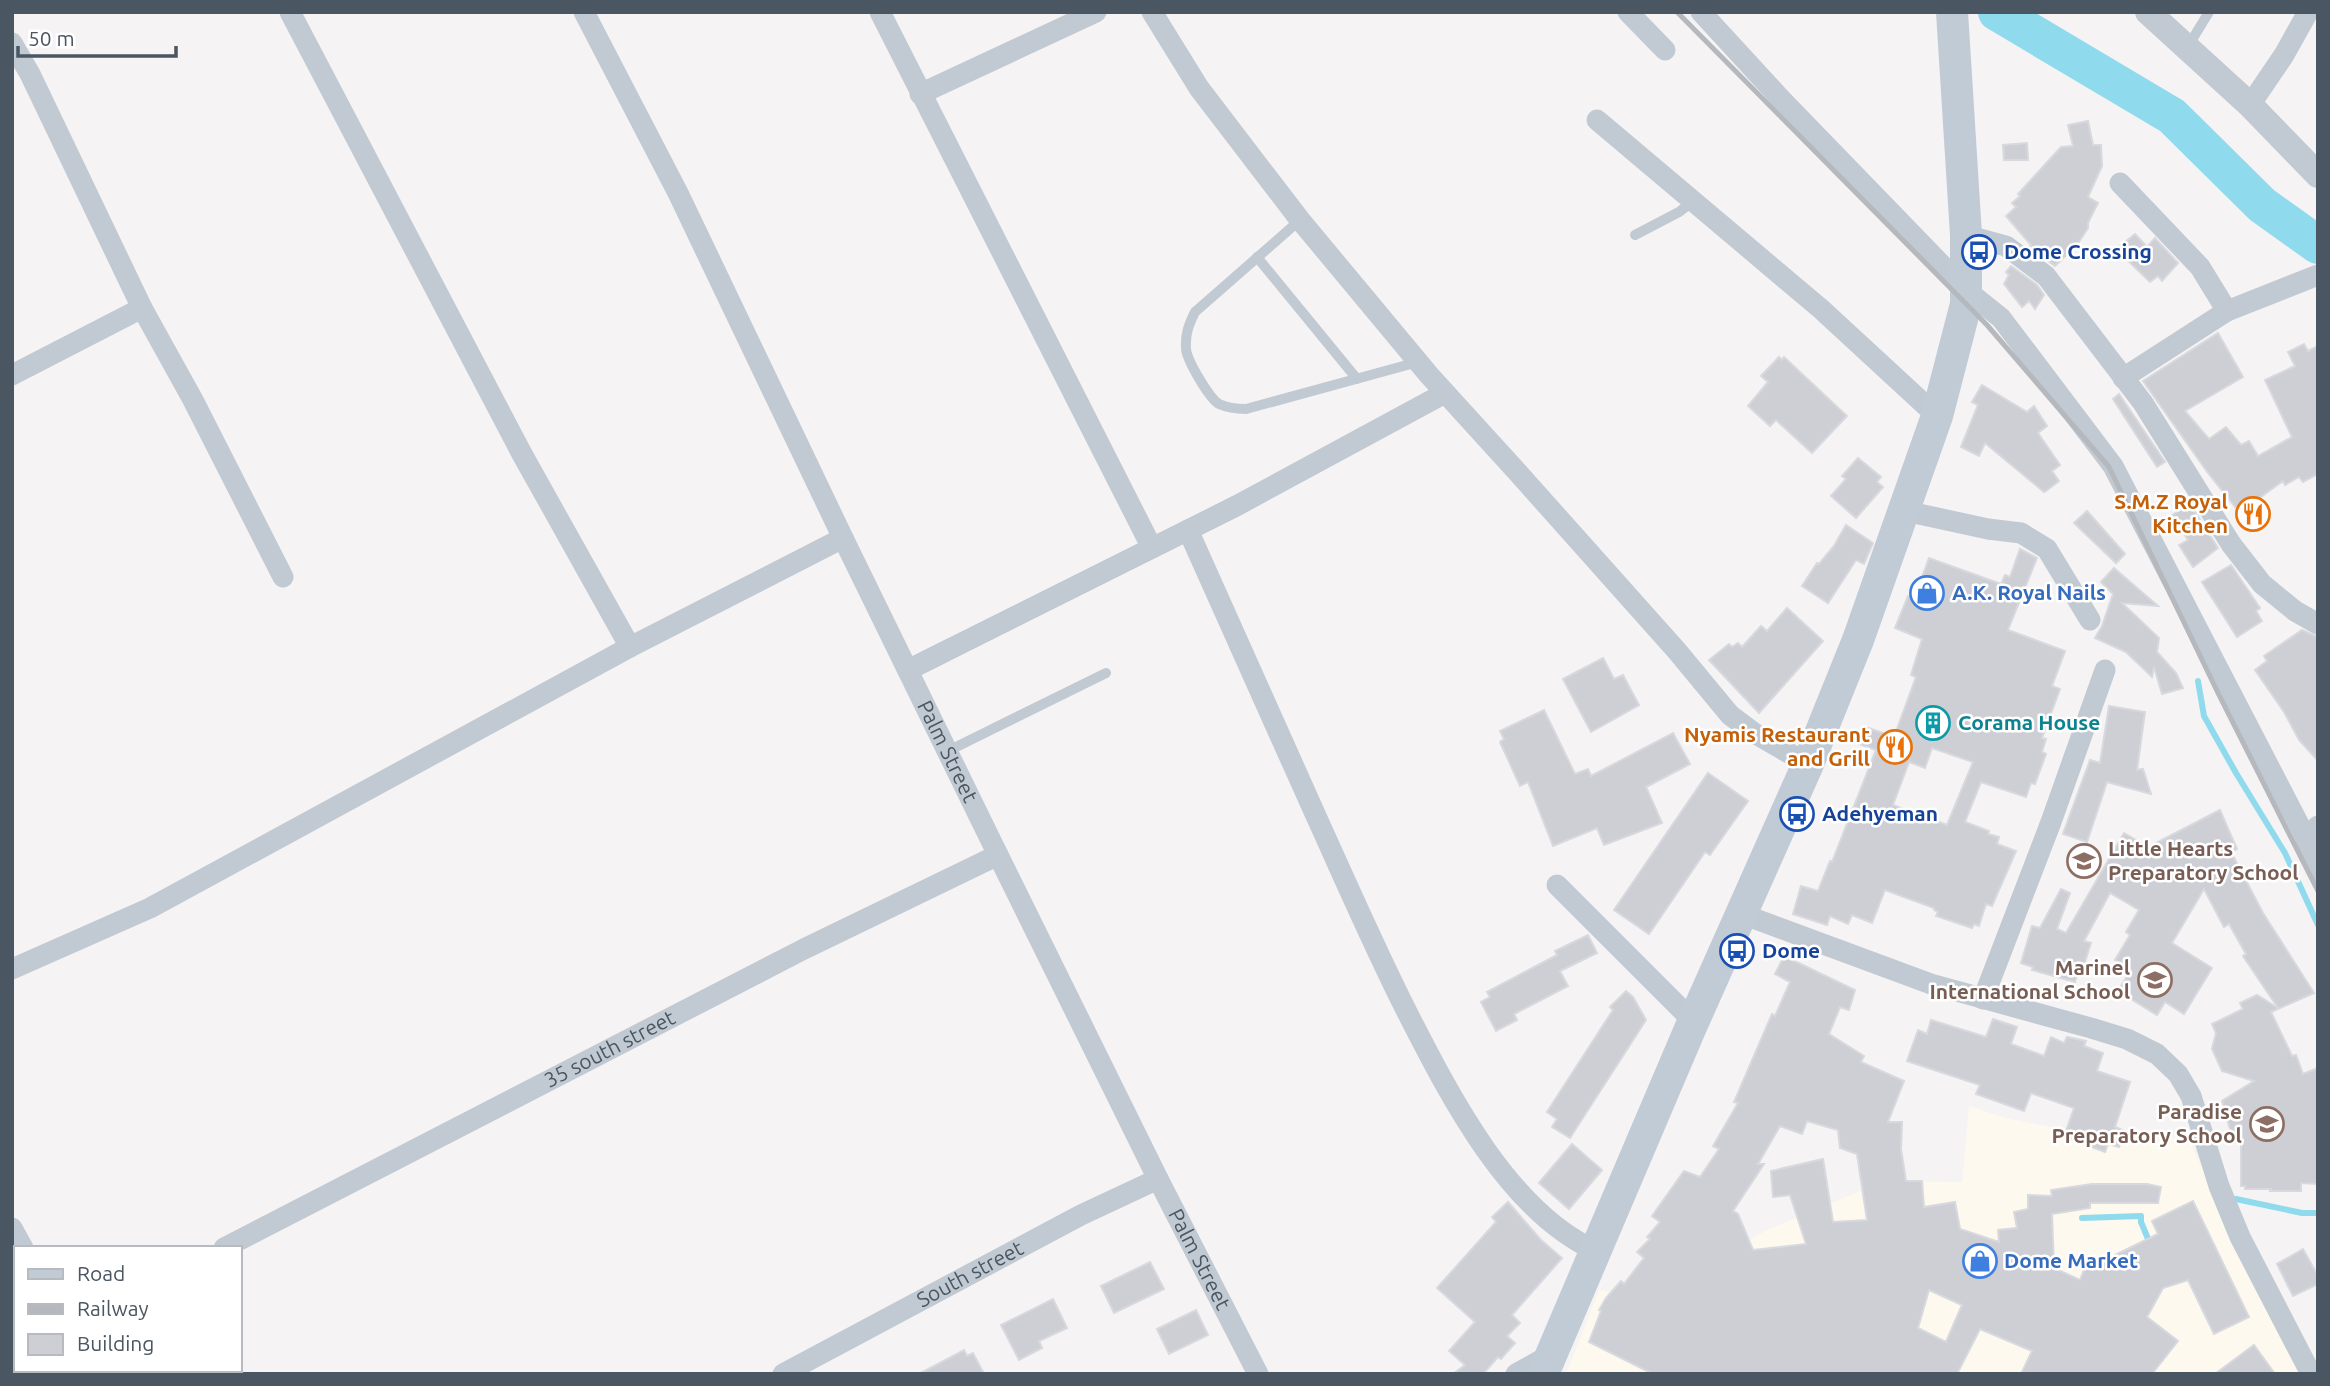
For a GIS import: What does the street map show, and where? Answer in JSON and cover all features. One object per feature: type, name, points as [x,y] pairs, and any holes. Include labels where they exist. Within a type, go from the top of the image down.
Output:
[{"type":"main road","points":[[1548,1364],[1808,764],[1858,640],[1937,416],[1966,304],[1966,235],[1954,24]]},
{"type":"street","points":[[290,12],[522,454],[630,647]]},
{"type":"street","name":"Palm Street","points":[[584,12],[678,193],[842,538],[1158,1179],[1258,1374]]},
{"type":"street","points":[[880,12],[1152,548]]},
{"type":"street","points":[[920,94],[1096,12]]},
{"type":"street","points":[[1152,12],[1199,88],[1300,220],[1445,393],[1668,641],[1730,715],[1754,733],[1808,764]]},
{"type":"street","points":[[1629,12],[1665,50]]},
{"type":"street","points":[[1701,12],[1780,98],[1966,289],[2001,318],[2113,466],[2260,745],[2312,832],[2309,855],[2318,871]]},
{"type":"street","points":[[2148,12],[2250,105],[2318,175]]},
{"type":"street","points":[[2250,105],[2284,55],[2308,12]]},
{"type":"street","points":[[12,43],[30,74],[142,308],[193,400],[283,577]]},
{"type":"street","points":[[1597,120],[1821,309],[1937,416]]},
{"type":"street","points":[[2120,183],[2200,267],[2227,311]]},
{"type":"street","points":[[1966,235],[2006,246],[2046,276],[2143,403],[2231,544],[2262,584],[2287,605],[2318,624]]},
{"type":"street","points":[[2123,378],[2227,311],[2318,275]]},
{"type":"street","points":[[12,375],[142,308]]},
{"type":"street","points":[[908,670],[1249,499],[1445,393]]},
{"type":"street","points":[[1905,511],[1988,529],[2021,533],[2047,549],[2090,620]]},
{"type":"street","points":[[1188,530],[1344,878],[1444,1085],[1502,1172],[1549,1221],[1574,1241],[1596,1251]]},
{"type":"street","points":[[12,969],[150,908],[630,647],[842,538]]},
{"type":"street","points":[[1983,999],[2051,822],[2105,670]]},
{"type":"street","name":"35 south street","points":[[228,1246],[804,949],[998,855]]},
{"type":"street","points":[[1557,885],[1694,1022]]},
{"type":"street","points":[[1742,914],[1931,984],[2127,1040],[2157,1054],[2178,1074],[2191,1096],[2219,1186],[2240,1237],[2311,1374]]},
{"type":"street","name":"South street","points":[[783,1374],[1081,1215],[1158,1179]]},
{"type":"street","points":[[12,1228],[22,1246]]},
{"type":"street","points":[[1516,1374],[1548,1364]]},
{"type":"lane","points":[[2187,48],[2209,12]]},
{"type":"lane","points":[[1635,235],[1679,212],[1692,202]]},
{"type":"lane","points":[[1300,220],[1195,312],[1186,328],[1185,352],[1217,403],[1246,409],[1418,362]]},
{"type":"lane","points":[[1257,257],[1357,379]]},
{"type":"lane","points":[[948,751],[1106,673]]},
{"type":"shaded area","name":"Dome Market","points":[[1969,1106],[2006,1118],[2139,1145],[2186,1134],[2301,1374],[1566,1374],[1599,1290],[1649,1298],[1765,1231],[1884,1181],[1962,1182]]},
{"type":"building","points":[[2088,121],[2093,145],[2101,145],[2102,166],[2088,197],[2098,203],[2088,228],[2077,245],[2055,266],[2029,247],[2031,245],[2006,216],[2016,207],[2012,203],[2020,196],[2018,194],[2061,147],[2073,146],[2068,125]]},
{"type":"building","points":[[2027,143],[2028,160],[2004,160],[2003,145]]},
{"type":"building","points":[[2135,234],[2147,247],[2155,238],[2178,263],[2162,281],[2158,276],[2150,282],[2116,249]]},
{"type":"building","points":[[2011,266],[2037,285],[2044,295],[2035,309],[2029,301],[2022,307],[2004,284],[2009,275],[2006,272]]},
{"type":"building","points":[[2218,333],[2243,377],[2185,411],[2209,439],[2226,427],[2241,445],[2249,441],[2258,456],[2292,437],[2265,380],[2295,366],[2288,352],[2304,344],[2308,351],[2318,346],[2318,474],[2303,482],[2299,477],[2285,485],[2283,481],[2254,502],[2263,512],[2248,523],[2208,473],[2143,381]]},
{"type":"building","points":[[1779,357],[1782,360],[1784,357],[1847,416],[1812,453],[1776,420],[1770,426],[1748,406],[1768,382],[1761,376]]},
{"type":"building","points":[[1982,385],[2027,412],[2034,406],[2047,426],[2038,433],[2060,465],[2052,471],[2059,481],[2046,491],[1985,443],[1979,456],[1961,447],[1978,405],[1972,402]]},
{"type":"building","points":[[2119,394],[2165,462],[2157,467],[2113,399]]},
{"type":"building","points":[[1858,458],[1881,477],[1877,482],[1883,487],[1856,518],[1831,496],[1846,479],[1842,476]]},
{"type":"building","points":[[2190,504],[2218,548],[2193,567],[2179,545],[2188,540],[2172,515]]},
{"type":"building","points":[[2087,511],[2125,554],[2116,563],[2074,523]]},
{"type":"building","points":[[1846,525],[1873,543],[1864,564],[1856,560],[1828,603],[1802,586],[1817,563],[1819,564],[1834,546]]},
{"type":"building","points":[[2020,549],[2037,558],[2008,630],[2065,651],[2052,686],[2060,689],[2042,738],[2046,739],[2042,752],[2046,754],[2035,784],[2031,783],[2026,797],[1981,782],[1965,822],[1989,831],[1988,834],[1999,837],[1997,844],[2016,851],[1992,906],[1986,904],[1979,926],[1974,924],[1972,928],[1936,916],[1938,912],[1934,908],[1885,890],[1872,923],[1852,915],[1848,924],[1830,916],[1827,925],[1793,914],[1801,886],[1818,891],[1876,750],[1859,744],[1866,727],[1894,737],[1916,677],[1911,675],[1922,639],[1895,628],[1908,596],[1913,598],[1929,558],[2001,584],[2005,575],[2010,577]],"holes":[[[1932,748],[1973,762],[1947,825],[1893,805],[1909,762],[1925,768]]]},
{"type":"building","points":[[2231,565],[2260,608],[2256,611],[2262,621],[2237,637],[2202,582]]},
{"type":"building","points":[[2114,568],[2158,606],[2122,603],[2159,638],[2157,652],[2176,673],[2183,688],[2162,694],[2154,667],[2152,677],[2126,652],[2095,638],[2113,594],[2101,582]]},
{"type":"building","points":[[1787,608],[1823,641],[1759,713],[1709,660],[1729,644],[1732,647],[1738,643],[1742,647],[1761,626],[1767,631]]},
{"type":"building","points":[[2302,630],[2318,637],[2318,761],[2299,740],[2284,712],[2255,670],[2267,661],[2264,656]]},
{"type":"building","points":[[1603,658],[1614,679],[1623,675],[1639,705],[1591,732],[1563,679]]},
{"type":"building","points":[[2109,706],[2145,712],[2137,770],[2143,769],[2151,794],[2107,782],[2087,842],[2063,834],[2090,760],[2100,763]]},
{"type":"building","points":[[1544,710],[1575,774],[1588,769],[1591,776],[1673,733],[1690,764],[1646,787],[1662,823],[1604,845],[1597,828],[1553,846],[1528,782],[1520,786],[1500,742],[1504,739],[1500,731]]},
{"type":"building","points":[[1708,773],[1748,801],[1710,855],[1705,852],[1649,934],[1614,910]]},
{"type":"building","points":[[2220,810],[2237,849],[2231,852],[2263,913],[2314,993],[2271,1012],[2292,1056],[2296,1055],[2303,1074],[2318,1068],[2318,1184],[2301,1183],[2301,1191],[2245,1189],[2245,1186],[2241,1186],[2241,1141],[2234,1143],[2222,1101],[2254,1081],[2222,1071],[2212,1049],[2216,1033],[2212,1024],[2243,1009],[2240,1003],[2257,995],[2278,1008],[2243,956],[2246,954],[2229,924],[2224,927],[2204,889],[2172,943],[2212,968],[2184,1014],[2165,1002],[2157,1015],[2118,991],[2131,970],[2115,960],[2130,935],[2126,932],[2139,910],[2110,893],[2084,941],[2091,943],[2084,965],[2080,964],[2075,982],[2032,970],[2033,967],[2021,963],[2032,926],[2040,928],[2061,889],[2070,893],[2057,929],[2066,933],[2124,833],[2153,850],[2152,845]]},
{"type":"building","points":[[1588,935],[1597,953],[1560,971],[1568,986],[1514,1014],[1517,1020],[1496,1031],[1481,1002],[1490,997],[1487,992],[1557,955],[1555,951]]},
{"type":"building","name":"Dome Market","points":[[1784,956],[1855,990],[1849,1010],[1840,1007],[1829,1034],[1864,1056],[1861,1062],[1904,1081],[1888,1122],[1902,1122],[1901,1149],[1906,1181],[1922,1181],[1924,1207],[1955,1202],[1960,1229],[1999,1242],[1998,1230],[2017,1228],[2014,1212],[2028,1209],[2028,1195],[2052,1196],[2051,1190],[2092,1184],[2147,1184],[2161,1187],[2158,1203],[2090,1203],[2090,1208],[2052,1214],[2054,1268],[2080,1280],[2089,1256],[2124,1270],[2115,1255],[2158,1234],[2152,1221],[2193,1201],[2249,1317],[2214,1334],[2188,1280],[2163,1288],[2147,1317],[2178,1341],[2152,1374],[2021,1374],[2032,1351],[1980,1329],[1957,1374],[1653,1374],[1589,1342],[1601,1311],[1599,1310],[1606,1298],[1621,1281],[1624,1284],[1644,1258],[1637,1252],[1650,1239],[1647,1237],[1660,1222],[1652,1216],[1684,1171],[1700,1177],[1719,1149],[1713,1146],[1738,1103],[1734,1102],[1772,1014],[1775,1016],[1790,982],[1775,974]],"holes":[[[1807,1121],[1838,1130],[1840,1148],[1857,1154],[1867,1220],[1833,1222],[1823,1159],[1771,1171],[1773,1197],[1790,1195],[1806,1244],[1753,1250],[1738,1214],[1733,1211],[1764,1164],[1758,1164],[1780,1126],[1802,1134]],[[1929,1290],[1962,1305],[1946,1342],[1918,1328]]]},
{"type":"building","points":[[1626,991],[1633,997],[1646,1020],[1570,1138],[1552,1127],[1557,1119],[1547,1112],[1613,1010],[1610,1007]]},
{"type":"building","points":[[1993,1019],[2017,1027],[2011,1044],[2044,1056],[2051,1037],[2064,1043],[2067,1037],[2086,1041],[2084,1046],[2103,1053],[2097,1071],[2130,1082],[2115,1127],[2125,1131],[2119,1147],[2108,1144],[2105,1152],[2064,1137],[2074,1108],[2031,1093],[2024,1111],[1976,1094],[1980,1085],[1907,1061],[1918,1030],[1927,1034],[1931,1020],[1986,1037]]},
{"type":"building","points":[[1572,1144],[1602,1170],[1569,1209],[1539,1183]]},
{"type":"building","points":[[1508,1202],[1541,1240],[1562,1258],[1512,1315],[1520,1323],[1507,1336],[1515,1343],[1501,1359],[1498,1357],[1483,1374],[1453,1374],[1465,1365],[1449,1351],[1475,1322],[1437,1288],[1496,1222],[1492,1217]]},
{"type":"building","points":[[2303,1249],[2318,1276],[2318,1284],[2293,1296],[2277,1264]]},
{"type":"building","points":[[1150,1262],[1164,1289],[1114,1313],[1101,1286]]},
{"type":"building","points":[[1053,1299],[1067,1328],[1039,1341],[1042,1348],[1019,1360],[1001,1325]]},
{"type":"building","points":[[1196,1310],[1208,1335],[1169,1354],[1157,1329]]},
{"type":"building","points":[[2254,1345],[2275,1374],[2215,1374]]},
{"type":"building","points":[[964,1350],[967,1356],[973,1353],[984,1374],[919,1374]]},
{"type":"waterway","points":[[1997,12],[2172,116],[2262,205],[2318,245]]},
{"type":"waterway","points":[[2198,681],[2204,716],[2285,853],[2318,925]]},
{"type":"waterway","points":[[2236,1199],[2302,1213],[2318,1213]]},
{"type":"waterway","points":[[2082,1218],[2141,1216],[2151,1246]]},
{"type":"railway","points":[[1677,12],[1987,325],[2109,467],[2219,695],[2318,891]]},
{"type":"place","name":"Dome Crossing","points":[[1979,252]]},
{"type":"place","name":"S.M.Z Royal Kitchen","points":[[2253,514]]},
{"type":"place","name":"A.K. Royal Nails","points":[[1927,593]]},
{"type":"place","name":"Corama House","points":[[1933,723]]},
{"type":"place","name":"Nyamis Restaurant and Grill","points":[[1895,747]]},
{"type":"place","name":"Adehyeman","points":[[1797,814]]},
{"type":"place","name":"Little Hearts Preparatory School","points":[[2084,861]]},
{"type":"place","name":"Dome","points":[[1737,951]]},
{"type":"place","name":"Marinel International School","points":[[2155,980]]},
{"type":"place","name":"Paradise Preparatory School","points":[[2267,1124]]},
{"type":"place","name":"Dome Market","points":[[1980,1261]]}]
